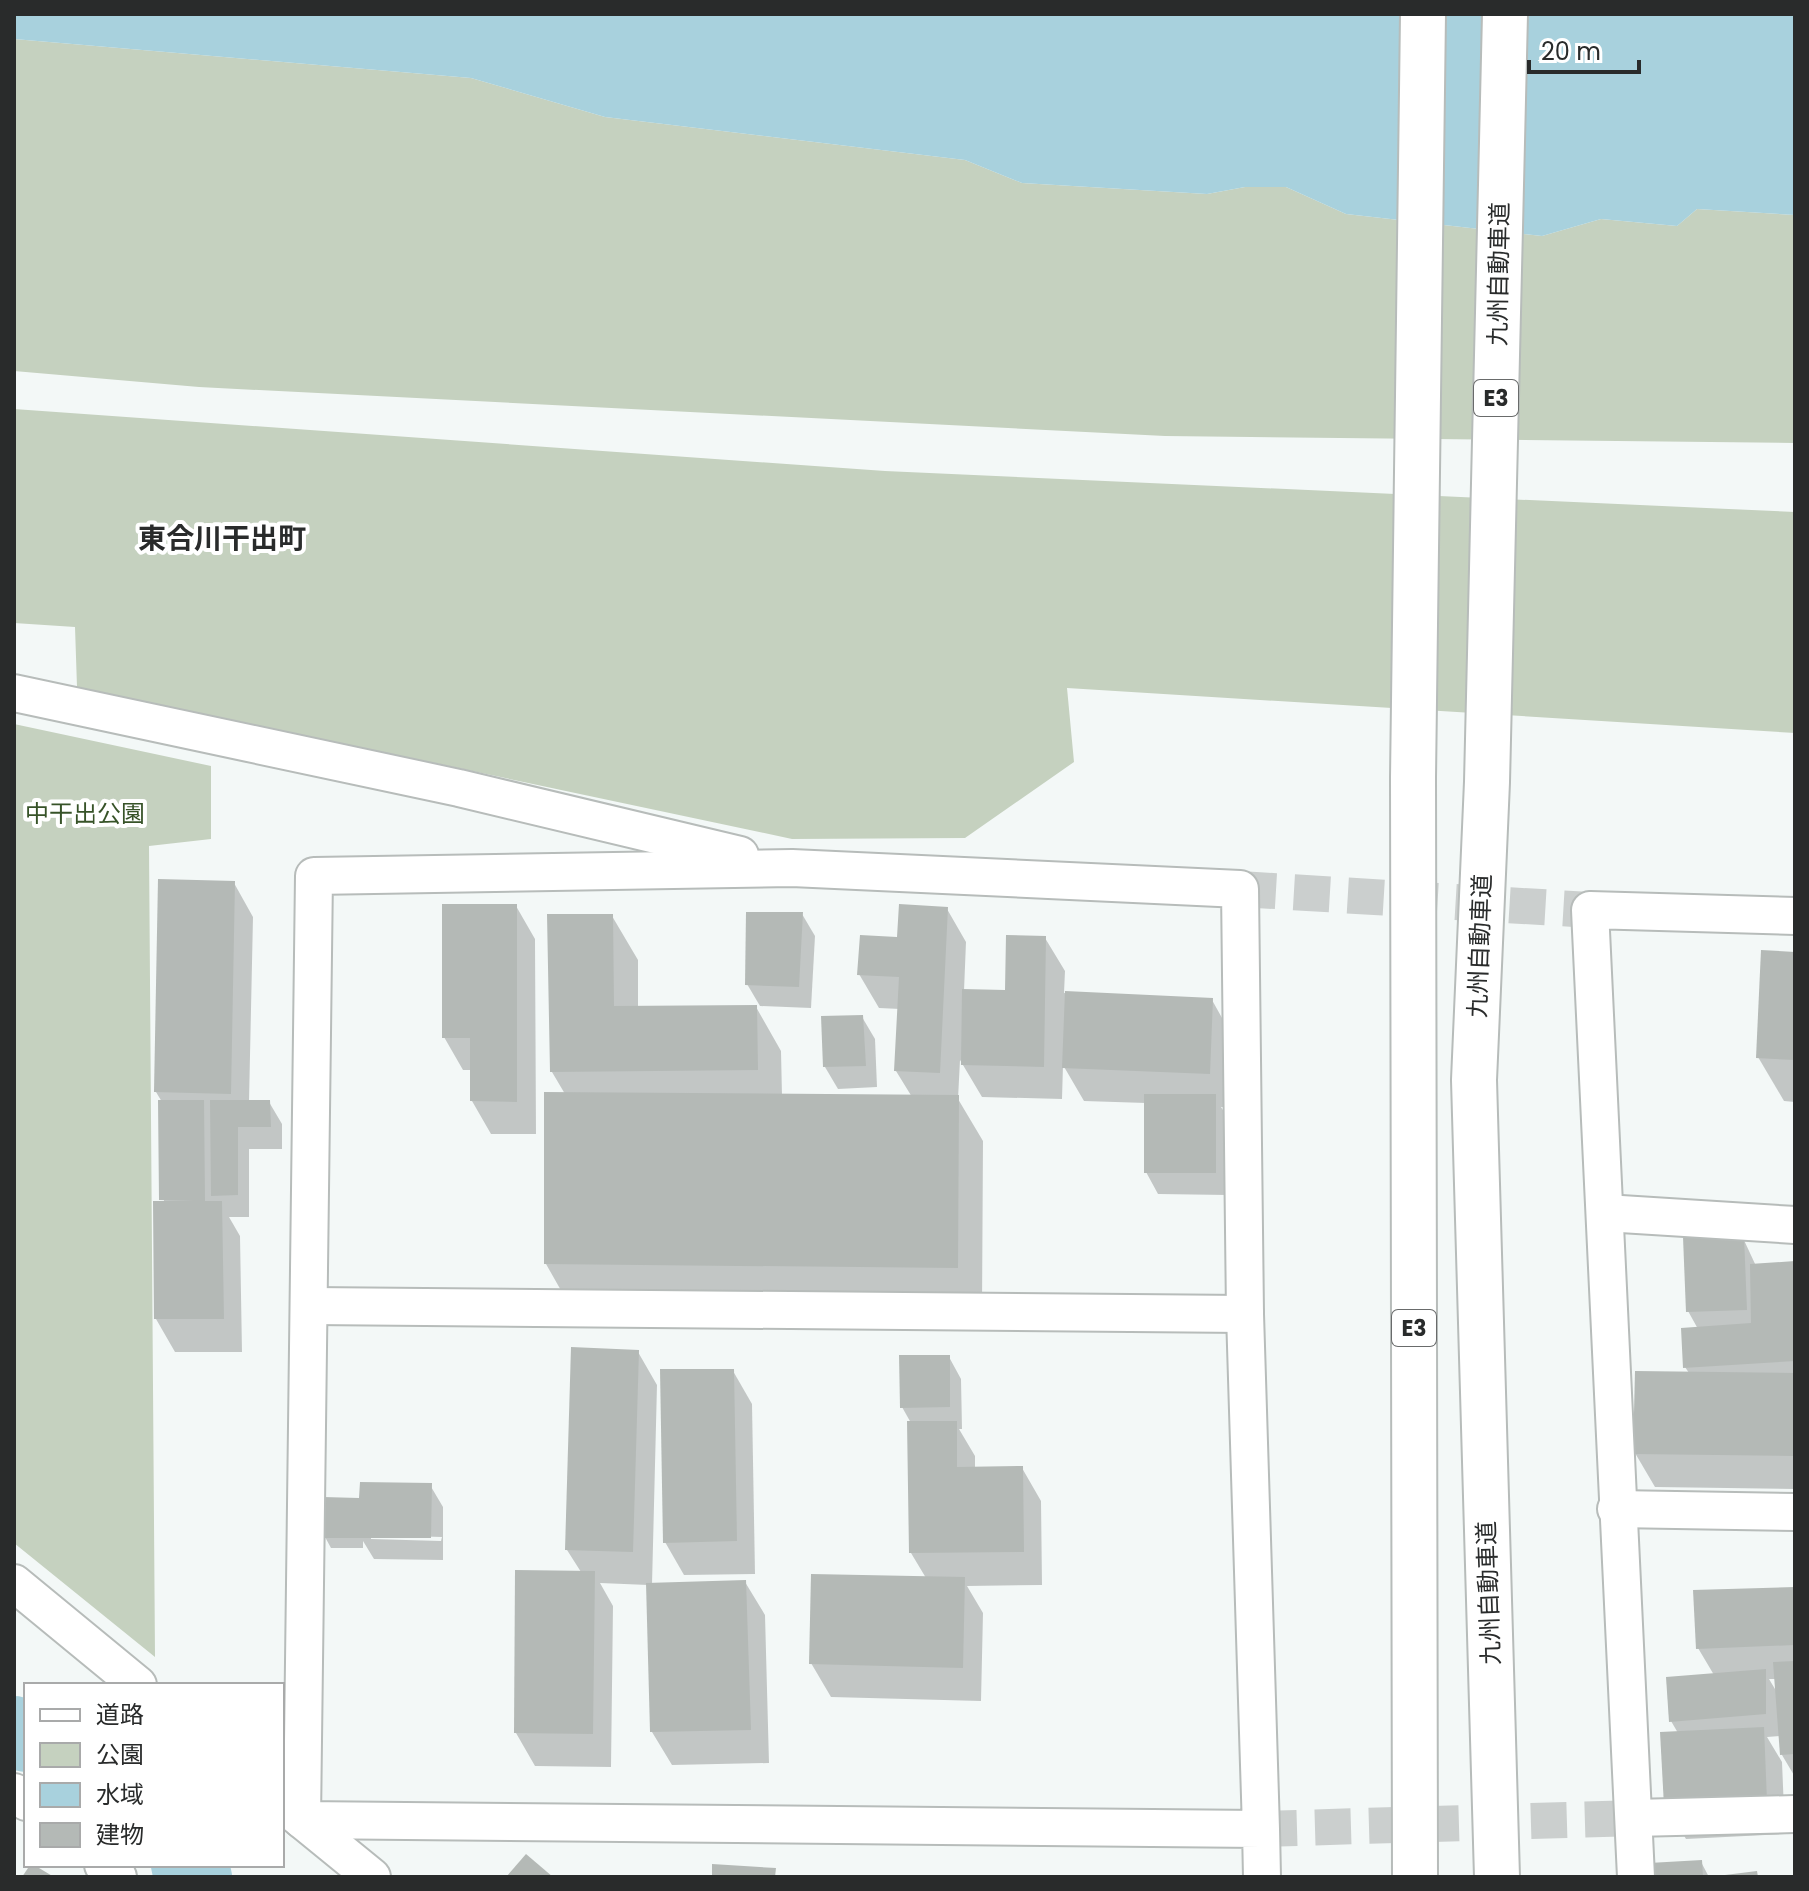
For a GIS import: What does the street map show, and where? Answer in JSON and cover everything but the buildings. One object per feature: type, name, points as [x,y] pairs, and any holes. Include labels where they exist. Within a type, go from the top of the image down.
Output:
[{"type":"highway","name":"E3","points":[[1415,1877],[1413,778],[1423,14]]},
{"type":"highway","name":"九州自動車道","points":[[1497,1877],[1474,1080],[1487,782],[1505,14]]},
{"type":"street","points":[[14,693],[459,788],[792,868]]},
{"type":"street","points":[[292,1812],[311,1306],[314,876],[792,868],[1240,889],[1245,1314],[1262,1877]]},
{"type":"street","points":[[1636,1877],[1616,1509],[1590,910],[1795,916]]},
{"type":"street","points":[[1605,1213],[1795,1225]]},
{"type":"street","points":[[311,1306],[1245,1314]]},
{"type":"street","points":[[1616,1509],[1795,1512]]},
{"type":"street","points":[[14,1583],[136,1683]]},
{"type":"street","points":[[292,1812],[1261,1829]]},
{"type":"street","points":[[292,1812],[372,1877]]},
{"type":"street","points":[[1634,1818],[1795,1814]]},
{"type":"green space","points":[[14,39],[471,78],[605,117],[965,160],[1022,183],[1207,194],[1245,187],[1286,187],[1346,214],[1542,236],[1601,219],[1677,226],[1697,209],[1795,215],[1795,443],[1165,436],[199,387],[14,371]]},
{"type":"green space","points":[[14,409],[885,471],[1795,512],[1795,733],[1067,688],[1074,762],[965,838],[792,839],[77,687],[75,627],[14,623]]},
{"type":"green space","name":"中干出公園","points":[[14,724],[211,766],[211,839],[149,846],[155,1657],[14,1543]]},
{"type":"water","points":[[14,14],[1795,14],[1795,215],[1697,209],[1677,226],[1601,219],[1542,236],[1346,214],[1286,187],[1245,187],[1207,194],[1022,183],[965,160],[605,117],[471,78],[14,39]]},
{"type":"waterway","points":[[14,1729],[24,1737]]},
{"type":"waterway","points":[[186,1867],[199,1877]]},
{"type":"tunnel","points":[[1240,889],[1590,910]]},
{"type":"tunnel","points":[[1261,1829],[1634,1818]]},
{"type":"district","name":"東合川干出町","points":[[222,538]]}]
